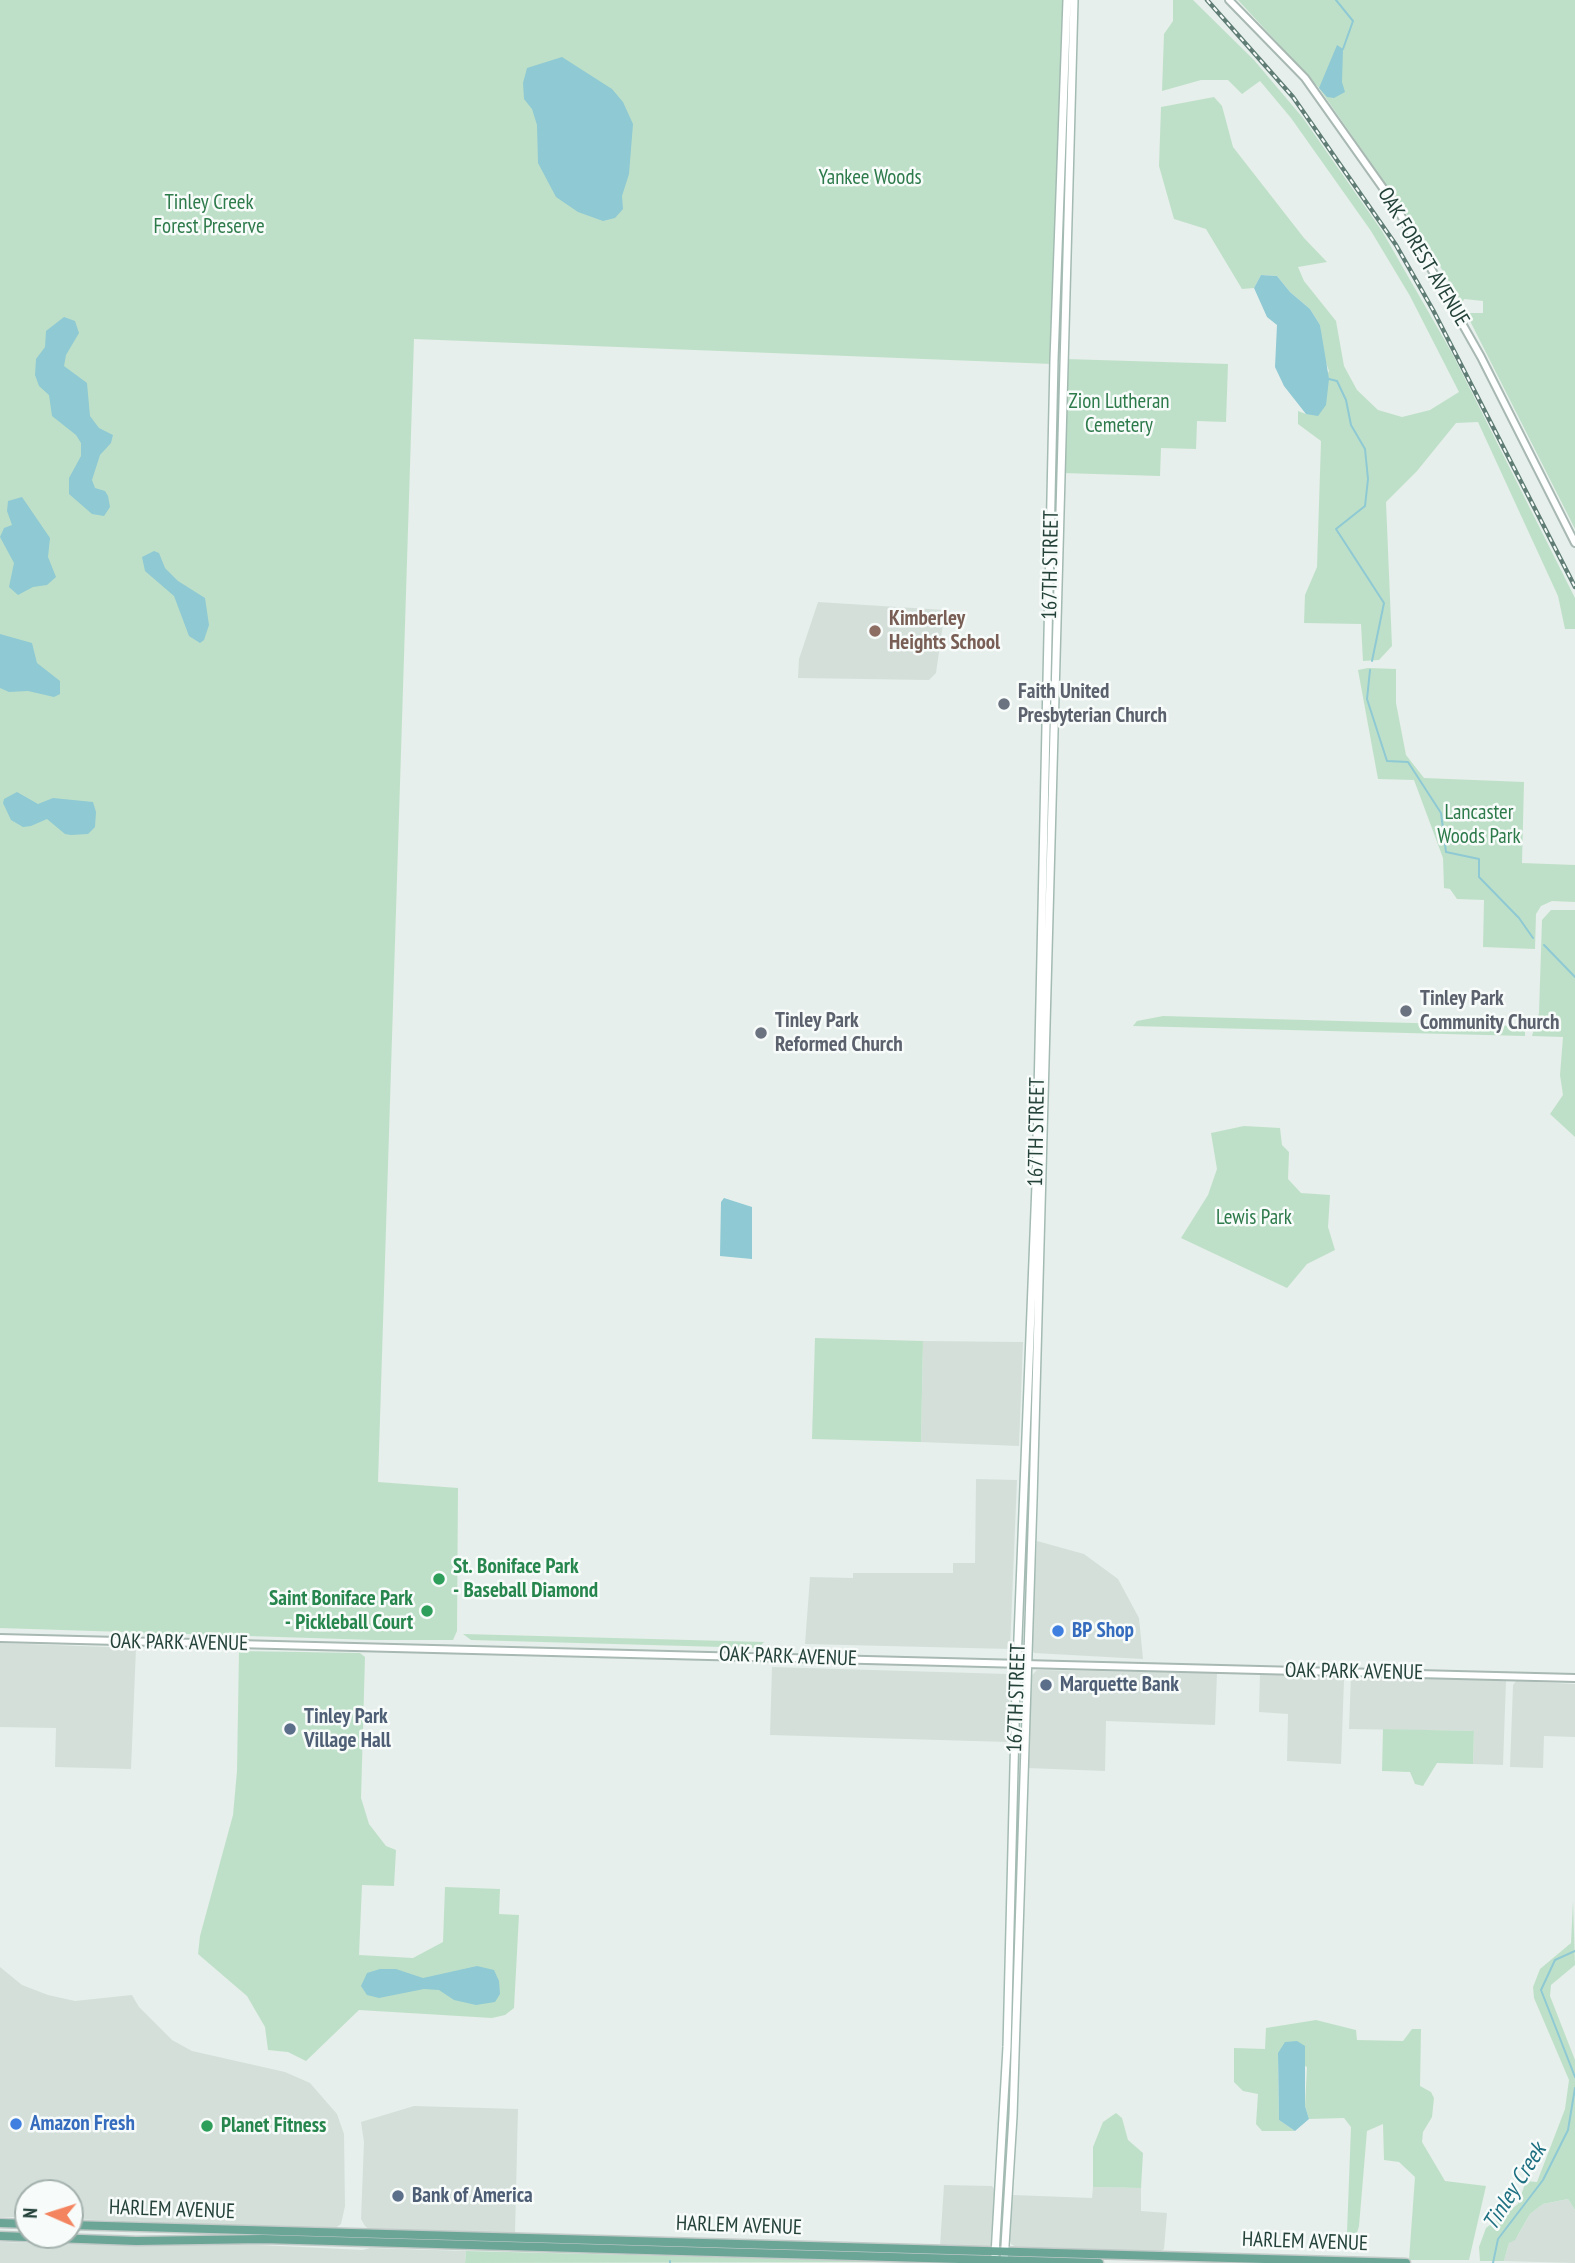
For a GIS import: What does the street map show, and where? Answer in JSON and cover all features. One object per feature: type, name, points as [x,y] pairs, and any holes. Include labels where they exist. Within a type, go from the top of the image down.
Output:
[{"type":"main road","name":"167TH STREET","points":[[1004,2262],[1013,2116],[1054,385],[1067,0]]},
{"type":"main road","name":"167TH STREET","points":[[994,2262],[1007,2047],[1022,1664],[1074,0]]},
{"type":"main road","name":"HARLEM AVENUE","points":[[84,2225],[1406,2263]]},
{"type":"main road","name":"HARLEM AVENUE","points":[[0,2236],[136,2241],[273,2240],[1100,2263]]},
{"type":"street","name":"OAK FOREST AVENUE","points":[[1229,0],[1305,78],[1395,205],[1481,357],[1575,542]]},
{"type":"street","name":"OAK PARK AVENUE","points":[[0,1638],[475,1647],[1575,1678]]},
{"type":"shaded area","name":"Kimberley Heights School","points":[[818,602],[945,610],[936,673],[929,680],[798,678],[799,659]]},
{"type":"shaded area","points":[[923,1341],[1023,1342],[1019,1446],[921,1442]]},
{"type":"shaded area","points":[[976,1479],[1017,1480],[1010,1649],[805,1644],[810,1577],[853,1578],[853,1573],[953,1573],[953,1563],[975,1563]]},
{"type":"shaded area","points":[[1037,1541],[1084,1554],[1118,1579],[1139,1618],[1143,1659],[1034,1653],[1031,1647]]},
{"type":"shaded area","points":[[0,1643],[136,1648],[131,1769],[55,1767],[56,1728],[0,1727]]},
{"type":"shaded area","points":[[772,1667],[1007,1674],[1010,1678],[1008,1742],[770,1735]]},
{"type":"shaded area","points":[[1037,1670],[1217,1673],[1215,1725],[1106,1721],[1105,1771],[1027,1768],[1030,1677]]},
{"type":"shaded area","points":[[1260,1674],[1339,1675],[1344,1680],[1341,1764],[1287,1761],[1288,1714],[1259,1712]]},
{"type":"shaded area","points":[[1351,1675],[1506,1681],[1503,1765],[1473,1764],[1474,1731],[1349,1729]]},
{"type":"shaded area","points":[[1516,1681],[1575,1684],[1575,1737],[1544,1736],[1543,1768],[1510,1767],[1513,1685]]},
{"type":"shaded area","points":[[0,1967],[22,1985],[75,2001],[132,1995],[139,2007],[172,2040],[192,2051],[285,2072],[310,2083],[337,2114],[344,2134],[345,2206],[341,2224],[334,2229],[84,2220],[84,2179],[14,2179],[14,2217],[0,2217]]},
{"type":"shaded area","points":[[414,2106],[518,2109],[515,2234],[370,2230],[365,2226],[361,2219],[364,2142],[361,2122]]},
{"type":"shaded area","points":[[944,2185],[992,2186],[996,2191],[991,2247],[940,2246]]},
{"type":"shaded area","points":[[1093,2187],[1141,2188],[1141,2211],[1167,2213],[1164,2249],[1160,2252],[1017,2248],[1011,2244],[1009,2237],[1013,2195],[1092,2198]]},
{"type":"shaded area","points":[[1568,2199],[1575,2210],[1575,2263],[1504,2261],[1509,2243],[1518,2235],[1530,2214],[1543,2204]]},
{"type":"shaded area","points":[[0,2242],[14,2242],[14,2249],[84,2249],[84,2244],[238,2244],[363,2250],[466,2251],[465,2263],[0,2263]]},
{"type":"green space","name":"Tinley Creek Forest Preserve","points":[[0,0],[1064,0],[1052,364],[414,339],[378,1482],[458,1488],[457,1631],[453,1640],[373,1640],[0,1628]]},
{"type":"green space","points":[[1173,0],[1193,0],[1254,60],[1303,118],[1382,231],[1452,353],[1575,598],[1575,629],[1565,629],[1558,596],[1478,422],[1456,423],[1417,471],[1386,502],[1392,646],[1379,660],[1363,661],[1361,624],[1304,623],[1305,595],[1317,567],[1321,441],[1298,424],[1298,411],[1306,414],[1329,371],[1323,355],[1320,325],[1310,309],[1290,292],[1277,276],[1261,275],[1254,288],[1242,289],[1206,229],[1174,219],[1159,166],[1161,107],[1214,97],[1222,106],[1233,147],[1304,238],[1327,262],[1298,267],[1304,281],[1336,321],[1344,366],[1357,390],[1378,410],[1402,417],[1430,410],[1459,392],[1410,296],[1371,231],[1291,118],[1260,81],[1242,94],[1228,80],[1201,80],[1162,91],[1164,34],[1173,21]]},
{"type":"green space","points":[[1238,0],[1575,0],[1575,529],[1466,313],[1483,313],[1483,301],[1464,299],[1462,304],[1427,244],[1319,88]]},
{"type":"green space","name":"Zion Lutheran Cemetery","points":[[1066,359],[1228,364],[1226,422],[1197,421],[1196,449],[1161,448],[1160,476],[1063,473]]},
{"type":"green space","name":"Lancaster Woods Park","points":[[1396,669],[1396,703],[1406,755],[1424,778],[1524,782],[1522,863],[1575,865],[1575,902],[1552,901],[1541,906],[1536,914],[1535,949],[1483,947],[1484,900],[1457,899],[1450,889],[1444,888],[1443,858],[1414,780],[1378,779],[1358,670]]},
{"type":"green space","points":[[1551,910],[1575,910],[1575,1137],[1550,1114],[1563,1095],[1560,1075],[1563,1037],[1532,1036],[1539,1013],[1542,920]]},
{"type":"green space","points":[[1163,1016],[1519,1026],[1525,1030],[1525,1036],[1133,1026],[1137,1021]]},
{"type":"green space","name":"Lewis Park","points":[[1244,1126],[1280,1128],[1282,1145],[1289,1152],[1288,1179],[1301,1193],[1330,1195],[1328,1227],[1335,1250],[1307,1264],[1287,1288],[1181,1238],[1208,1195],[1217,1169],[1211,1133]]},
{"type":"green space","points":[[815,1338],[923,1341],[921,1442],[812,1439]]},
{"type":"green space","points":[[463,1634],[764,1642],[758,1648],[471,1640]]},
{"type":"green space","points":[[239,1651],[360,1653],[365,1657],[361,1798],[369,1824],[386,1846],[396,1850],[394,1886],[362,1885],[359,1955],[413,1958],[443,1942],[445,1887],[500,1889],[499,1914],[519,1915],[514,2008],[505,2015],[492,2018],[359,2010],[306,2061],[288,2052],[268,2050],[265,2027],[247,1996],[198,1954],[200,1936],[233,1815],[237,1771]]},
{"type":"green space","points":[[1383,1729],[1474,1731],[1473,1764],[1437,1763],[1423,1786],[1415,1784],[1410,1772],[1382,1771]]},
{"type":"green space","points":[[1573,1901],[1575,1965],[1551,1985],[1550,1996],[1575,2060],[1575,2210],[1568,2199],[1543,2204],[1530,2214],[1515,2240],[1509,2243],[1504,2261],[1480,2261],[1479,2247],[1486,2228],[1518,2204],[1526,2181],[1537,2182],[1565,2109],[1569,2080],[1534,1998],[1533,1987],[1540,1969],[1571,1943]]},
{"type":"green space","points":[[1316,2020],[1356,2030],[1357,2040],[1403,2041],[1412,2029],[1421,2029],[1420,2086],[1431,2092],[1434,2098],[1432,2117],[1423,2132],[1422,2142],[1445,2181],[1486,2186],[1469,2260],[1409,2260],[1415,2177],[1399,2162],[1384,2160],[1383,2124],[1367,2131],[1359,2226],[1357,2233],[1347,2233],[1351,2127],[1344,2118],[1309,2119],[1305,2106],[1307,2067],[1278,2053],[1279,2120],[1295,2131],[1262,2131],[1256,2124],[1258,2094],[1243,2091],[1234,2082],[1234,2048],[1265,2049],[1266,2028]]},
{"type":"green space","points":[[1116,2113],[1122,2118],[1128,2140],[1143,2153],[1141,2188],[1093,2187],[1093,2147],[1103,2122]]},
{"type":"green space","points":[[466,2251],[675,2256],[895,2262],[465,2263]]},
{"type":"water","points":[[1337,45],[1343,49],[1342,82],[1345,92],[1334,98],[1327,97],[1319,88]]},
{"type":"water","points":[[562,57],[612,89],[623,102],[633,124],[629,174],[622,196],[623,209],[615,218],[603,221],[578,212],[556,197],[538,163],[537,125],[532,109],[524,99],[523,83],[527,68]]},
{"type":"water","points":[[1261,275],[1277,276],[1290,292],[1310,309],[1320,325],[1329,379],[1326,405],[1318,416],[1306,414],[1284,386],[1275,367],[1277,325],[1267,317],[1254,288]]},
{"type":"water","points":[[64,317],[75,321],[79,333],[66,355],[64,366],[87,383],[90,416],[99,428],[113,435],[111,443],[100,455],[92,480],[95,488],[105,491],[108,496],[110,507],[104,516],[92,514],[69,494],[69,478],[81,456],[81,443],[76,435],[52,416],[49,395],[39,386],[35,375],[36,359],[45,347],[46,331]]},
{"type":"water","points":[[22,497],[50,538],[48,557],[56,577],[47,585],[33,587],[18,595],[9,587],[14,563],[0,537],[4,528],[12,525],[7,511],[8,501]]},
{"type":"water","points":[[154,551],[159,553],[165,568],[178,581],[205,598],[209,625],[204,640],[200,643],[189,636],[174,596],[145,571],[142,557]]},
{"type":"water","points":[[0,634],[32,643],[37,663],[60,681],[60,694],[54,697],[28,691],[9,692],[0,688]]},
{"type":"water","points":[[17,792],[38,804],[53,798],[93,802],[96,812],[95,827],[88,834],[65,834],[47,819],[23,827],[11,820],[3,803],[4,799]]},
{"type":"water","points":[[724,1198],[752,1207],[752,1259],[720,1256],[721,1202]]},
{"type":"water","points":[[477,1966],[494,1970],[499,1981],[500,1994],[495,2002],[476,2005],[454,2000],[439,1990],[424,1989],[379,1998],[367,1995],[361,1986],[367,1973],[380,1969],[396,1969],[423,1978]]},
{"type":"water","points":[[1297,2041],[1305,2046],[1305,2106],[1309,2119],[1295,2131],[1279,2120],[1278,2053],[1285,2042]]},
{"type":"waterway","points":[[1336,0],[1353,21],[1343,49]]},
{"type":"waterway","name":"Tinley Creek","points":[[1329,379],[1337,381],[1346,400],[1351,425],[1365,449],[1368,479],[1365,506],[1336,529],[1384,603],[1372,661]]},
{"type":"waterway","name":"Tinley Creek","points":[[1370,670],[1367,699],[1387,761],[1408,762],[1441,813],[1446,852],[1479,859],[1479,877],[1519,918],[1533,938]]},
{"type":"waterway","name":"Tinley Creek","points":[[1544,945],[1575,977]]},
{"type":"waterway","name":"Tinley Creek","points":[[1575,1951],[1555,1960],[1541,1990],[1575,2077]]},
{"type":"waterway","name":"Tinley Creek","points":[[1493,2263],[1498,2239],[1543,2180],[1568,2130],[1575,2088]]},
{"type":"railway","points":[[1207,0],[1293,97],[1396,245],[1433,310],[1575,587]]},
{"type":"place","name":"Kimberley Heights School","points":[[875,631]]},
{"type":"place","name":"Faith United Presbyterian Church","points":[[1004,704]]},
{"type":"place","name":"Tinley Park Community Church","points":[[1406,1011]]},
{"type":"place","name":"Tinley Park Reformed Church","points":[[761,1033]]},
{"type":"place","name":"St. Boniface Park - Baseball Diamond","points":[[439,1579]]},
{"type":"place","name":"Saint Boniface Park - Pickleball Court","points":[[427,1611]]},
{"type":"place","name":"BP Shop","points":[[1058,1631]]},
{"type":"place","name":"Marquette Bank","points":[[1046,1685]]},
{"type":"place","name":"Tinley Park Village Hall","points":[[290,1729]]},
{"type":"place","name":"Amazon Fresh","points":[[16,2124]]},
{"type":"place","name":"Planet Fitness","points":[[207,2126]]},
{"type":"place","name":"Bank of America","points":[[398,2196]]},
{"type":"park label","name":"Yankee Woods","points":[[870,178]]}]
